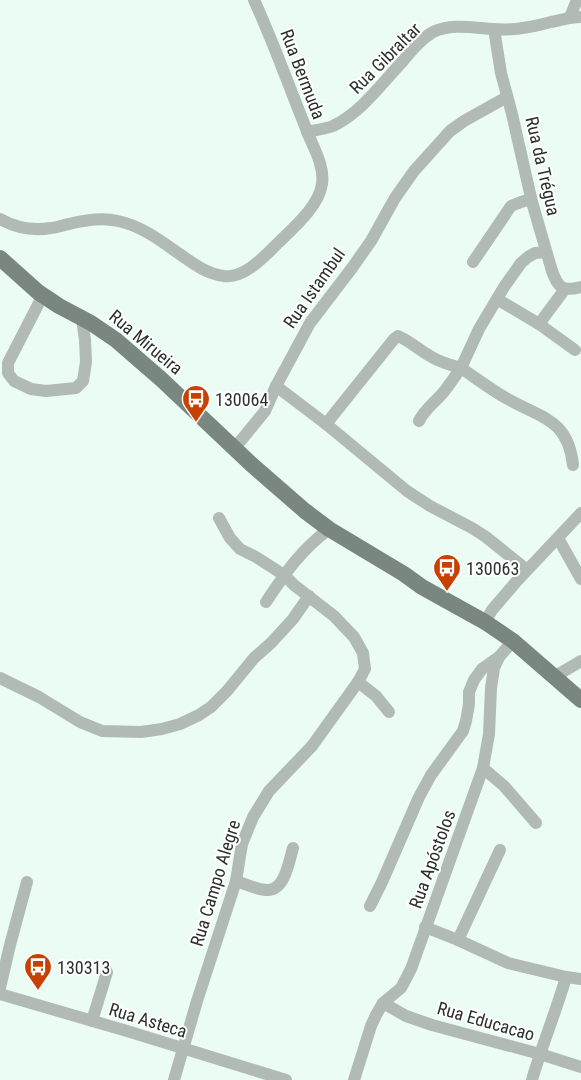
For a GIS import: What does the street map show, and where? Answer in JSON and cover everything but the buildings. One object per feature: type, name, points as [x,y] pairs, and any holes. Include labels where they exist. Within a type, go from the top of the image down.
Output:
[{"type":"main road","name":"Rua Mirueira","points":[[0,258],[16,274],[43,295],[116,340],[234,449]]},
{"type":"main road","points":[[234,449],[329,529],[404,574],[422,587],[485,622],[513,641],[581,700]]},
{"type":"street","name":"Rua Bermuda","points":[[0,219],[16,226],[39,230],[99,218],[117,220],[148,233],[196,266],[212,274],[227,277],[240,273],[254,265],[306,215],[317,200],[322,184],[321,169],[316,152],[254,0]]},
{"type":"street","points":[[576,17],[577,0]]},
{"type":"street","name":"Rua Gibraltar","points":[[307,132],[332,126],[355,112],[375,93],[421,40],[435,32],[466,26],[494,30],[529,27],[576,17]]},
{"type":"street","name":"Rua da Trégua","points":[[494,30],[501,73],[524,162],[531,199],[556,282],[565,289]]},
{"type":"street","name":"Rua Istambul","points":[[234,449],[265,411],[276,386],[310,323],[371,241],[395,198],[414,171],[450,131],[464,120],[507,97]]},
{"type":"street","points":[[473,262],[511,206],[531,199]]},
{"type":"street","points":[[419,421],[423,413],[444,392],[461,368],[479,329],[521,263],[535,253],[546,252]]},
{"type":"street","points":[[539,324],[565,289],[581,287]]},
{"type":"street","points":[[43,295],[8,363],[8,373],[14,381],[31,389],[46,391],[76,388],[83,381],[86,362],[82,318]]},
{"type":"street","points":[[497,299],[539,324],[574,350]]},
{"type":"street","points":[[326,424],[394,338],[398,336],[431,357],[448,365],[461,368],[506,398],[555,424],[569,443],[573,464]]},
{"type":"street","points":[[276,386],[408,491],[430,506],[486,537],[527,570]]},
{"type":"street","points":[[485,622],[492,610],[527,570],[581,513]]},
{"type":"street","points":[[0,678],[38,697],[80,722],[102,731],[140,732],[162,729],[180,724],[211,707],[254,658],[293,619],[309,596],[284,575],[240,549],[230,538],[219,518]]},
{"type":"street","points":[[266,602],[297,558],[314,540],[329,529]]},
{"type":"street","points":[[558,538],[581,580]]},
{"type":"street","name":"Rua Campo Alegre","points":[[174,1080],[206,971],[236,881],[242,844],[252,817],[269,790],[312,746],[358,682],[365,669],[363,653],[354,637],[334,616],[309,596]]},
{"type":"street","name":"Rua Apóstolos","points":[[354,1080],[370,1026],[384,1003],[401,988],[411,969],[483,768],[489,734],[494,668],[498,657],[513,641]]},
{"type":"street","points":[[370,906],[423,789],[463,731],[469,704],[469,692],[474,680],[482,669],[498,657]]},
{"type":"street","points":[[554,677],[581,661]]},
{"type":"street","points":[[358,682],[376,696],[389,712]]},
{"type":"street","points":[[483,768],[504,786],[536,823]]},
{"type":"street","points":[[236,881],[268,890],[276,889],[283,880],[293,848]]},
{"type":"street","points":[[458,940],[500,850]]},
{"type":"street","points":[[0,988],[27,882]]},
{"type":"street","points":[[425,927],[508,963],[581,979]]},
{"type":"street","points":[[92,1021],[108,972]]},
{"type":"street","points":[[532,1080],[566,977]]},
{"type":"street","name":"Rua Asteca","points":[[0,994],[286,1080]]},
{"type":"street","name":"Rua Educacao","points":[[384,1003],[406,1016],[432,1025],[581,1067]]},
{"type":"place","name":"130064","points":[[196,423]]},
{"type":"place","name":"130063","points":[[447,592]]},
{"type":"place","name":"130313","points":[[38,991]]}]
